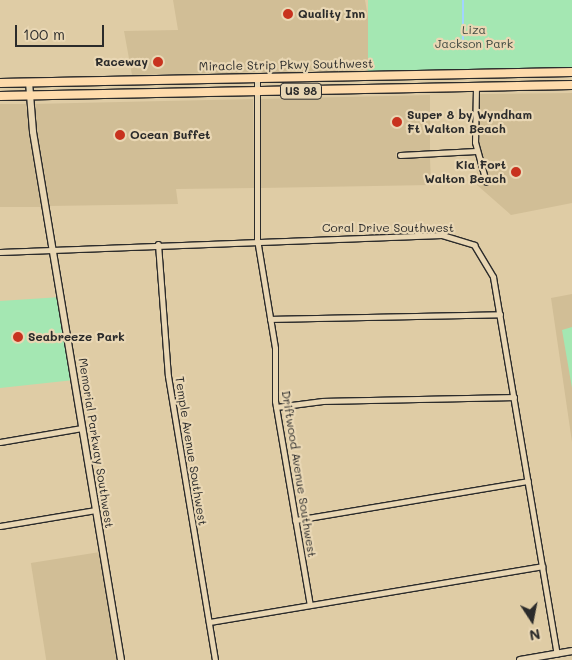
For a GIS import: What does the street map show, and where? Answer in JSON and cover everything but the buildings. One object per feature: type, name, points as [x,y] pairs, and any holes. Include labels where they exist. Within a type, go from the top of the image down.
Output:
[{"type":"highway","name":"Miracle Strip Pkwy Southwest","points":[[0,83],[572,72]]},
{"type":"highway","name":"Miracle Strip Pkwy Southwest","points":[[0,96],[572,85]]},
{"type":"street","name":"Driftwood Avenue Southwest","points":[[257,77],[257,239],[270,319],[276,407],[310,605]]},
{"type":"street","name":"Memorial Parkway Southwest","points":[[29,82],[29,96],[53,250],[120,660]]},
{"type":"street","points":[[476,87],[476,151],[486,182]]},
{"type":"street","points":[[400,155],[476,151]]},
{"type":"street","name":"Coral Drive Southwest","points":[[0,252],[257,239],[461,238],[478,249],[490,267],[500,314],[557,654]]},
{"type":"street","name":"Temple Avenue Southwest","points":[[158,244],[168,376],[215,660]]},
{"type":"street","points":[[270,319],[500,314]]},
{"type":"street","points":[[276,407],[323,401],[514,397]]},
{"type":"street","points":[[0,442],[82,428]]},
{"type":"street","points":[[295,520],[528,481]]},
{"type":"street","points":[[0,526],[96,510]]},
{"type":"street","points":[[209,622],[542,566]]},
{"type":"street","points":[[520,660],[572,651]]},
{"type":"shaded area","points":[[173,0],[365,0],[377,70],[132,75],[124,31],[178,30]]},
{"type":"shaded area","points":[[572,93],[572,203],[511,215],[477,185],[477,171],[486,187],[490,182],[478,139],[479,94]]},
{"type":"shaded area","points":[[430,95],[430,151],[396,152],[397,158],[430,158],[431,185],[260,188],[259,99]]},
{"type":"shaded area","points":[[253,99],[254,188],[176,189],[178,204],[48,206],[32,104]]},
{"type":"shaded area","points":[[0,104],[26,104],[42,207],[0,207]]},
{"type":"shaded area","points":[[572,294],[572,442],[551,298]]},
{"type":"shaded area","points":[[100,552],[117,660],[46,660],[31,563]]},
{"type":"green space","name":"Liza Jackson Park","points":[[368,0],[572,0],[572,75],[368,75]]},
{"type":"green space","name":"Seabreeze Park","points":[[61,297],[74,380],[0,388],[0,301]]},
{"type":"green space","points":[[572,327],[572,388],[562,330]]},
{"type":"waterway","points":[[463,0],[463,48]]},
{"type":"place","name":"Quality Inn","points":[[288,14]]},
{"type":"place","name":"Raceway","points":[[158,62]]},
{"type":"place","name":"Super 8 by Wyndham Ft Walton Beach","points":[[397,122]]},
{"type":"place","name":"Ocean Buffet","points":[[120,135]]},
{"type":"place","name":"Kia Fort Walton Beach","points":[[516,172]]},
{"type":"place","name":"Seabreeze Park","points":[[18,337]]}]
